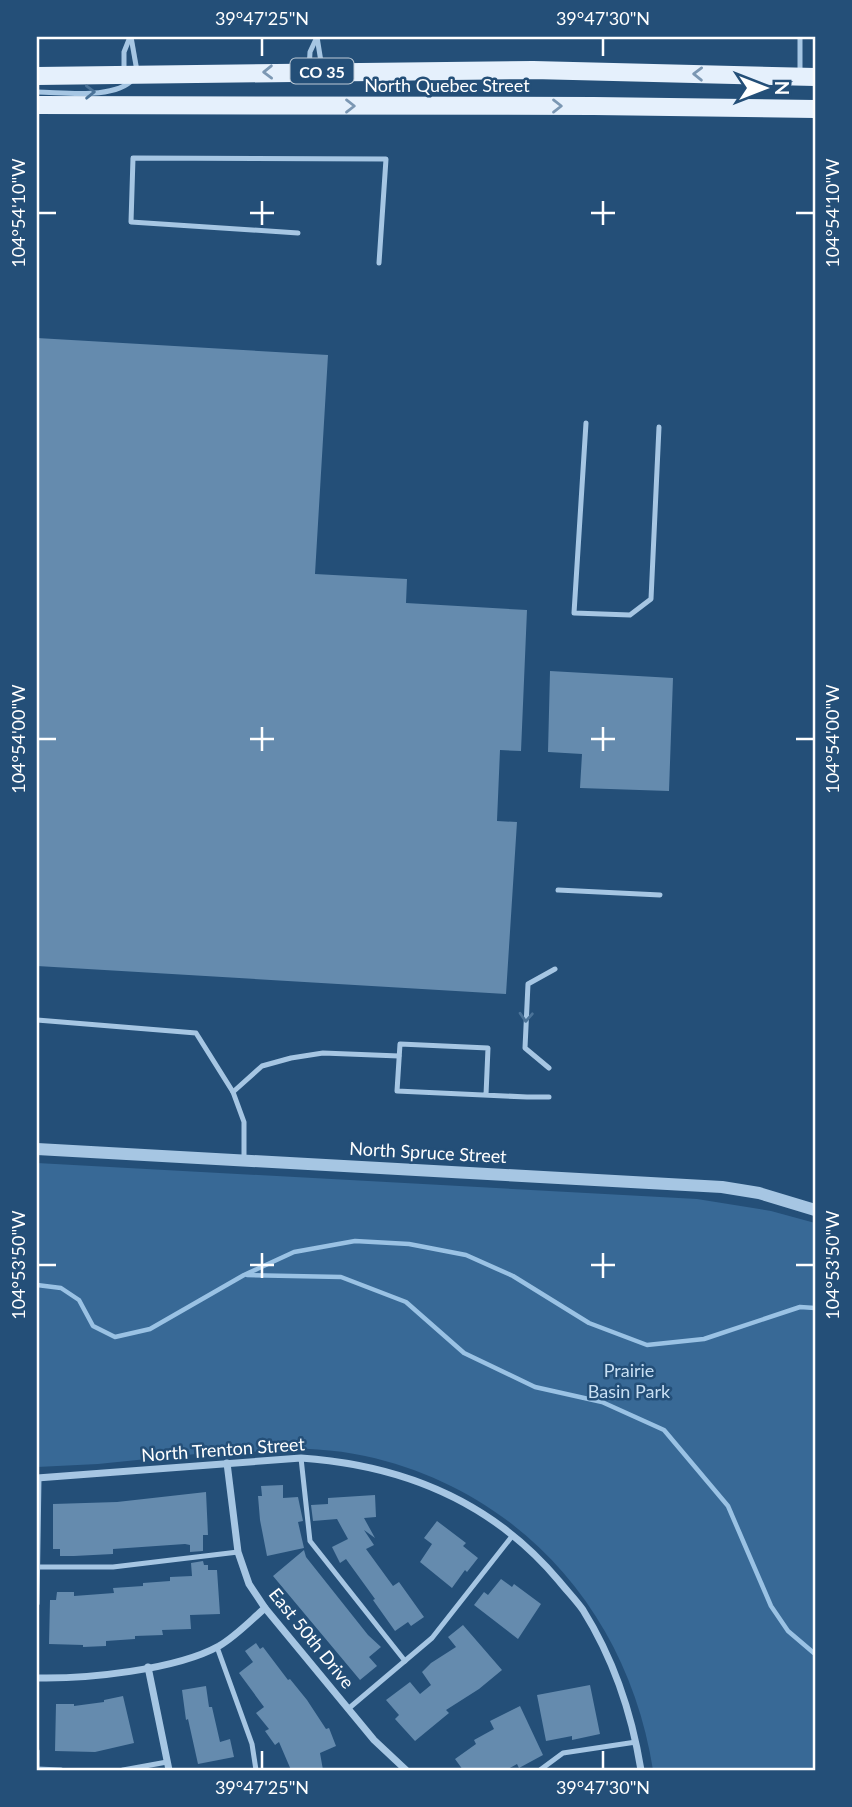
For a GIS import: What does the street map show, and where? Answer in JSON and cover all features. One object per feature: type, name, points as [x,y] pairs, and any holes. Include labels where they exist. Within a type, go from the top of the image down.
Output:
[{"type":"main road","name":"North Quebec Street","points":[[37,76],[533,70],[808,77]]},
{"type":"main road","name":"North Quebec Street","points":[[37,105],[815,109]]},
{"type":"street","name":"North Spruce Street","points":[[37,1149],[722,1186],[759,1193],[815,1210]]},
{"type":"street","name":"North Trenton Street","points":[[38,1478],[301,1458],[377,1467],[431,1486],[473,1507],[513,1535],[548,1568],[582,1609],[617,1676],[641,1770]]},
{"type":"street","name":"East 50th Drive","points":[[227,1463],[238,1552],[249,1584],[265,1608],[374,1740],[406,1770]]},
{"type":"street","points":[[37,1678],[104,1675],[187,1658],[217,1647],[265,1608]]},
{"type":"street","points":[[148,1667],[168,1766]]},
{"type":"lane","points":[[131,37],[124,52],[131,74]]},
{"type":"lane","points":[[37,92],[114,91],[127,86],[131,74],[131,37]]},
{"type":"lane","points":[[316,71],[317,37]]},
{"type":"lane","points":[[316,71],[310,52],[317,37]]},
{"type":"lane","points":[[800,37],[808,77]]},
{"type":"lane","points":[[298,233],[131,222],[133,159],[386,159],[379,263]]},
{"type":"lane","points":[[586,423],[574,613],[630,615],[651,599],[659,427]]},
{"type":"lane","points":[[558,890],[660,895]]},
{"type":"lane","points":[[550,1068],[525,1048],[528,984],[555,969]]},
{"type":"lane","points":[[37,1020],[196,1034],[233,1092],[244,1122],[244,1160]]},
{"type":"lane","points":[[486,1095],[488,1048],[400,1044],[397,1091],[486,1095],[549,1097]]},
{"type":"lane","points":[[233,1092],[262,1066],[291,1058],[323,1053],[399,1056]]},
{"type":"lane","points":[[301,1458],[310,1541],[405,1661]]},
{"type":"lane","points":[[37,1604],[38,1478]]},
{"type":"lane","points":[[348,1709],[432,1638],[513,1535]]},
{"type":"lane","points":[[37,1567],[113,1567],[238,1552]]},
{"type":"lane","points":[[217,1647],[252,1744],[256,1770]]},
{"type":"lane","points":[[540,1770],[564,1752],[636,1742]]},
{"type":"lane","points":[[37,1751],[37,1770],[61,1770]]},
{"type":"lane","points":[[123,1770],[168,1766]]},
{"type":"green space","name":"Prairie Basin Park","points":[[37,1163],[697,1199],[771,1211],[815,1223],[815,1770],[653,1770],[640,1713],[620,1660],[592,1611],[558,1567],[518,1529],[472,1497],[421,1473],[365,1456],[317,1449],[281,1448],[37,1467]]},
{"type":"building","points":[[37,338],[328,355],[315,574],[407,579],[406,603],[527,610],[521,751],[500,750],[497,821],[517,822],[506,994],[37,966]]},
{"type":"building","points":[[550,671],[673,678],[669,791],[580,788],[582,754],[548,752]]},
{"type":"building","points":[[283,1485],[283,1498],[298,1497],[303,1521],[298,1522],[304,1548],[267,1556],[258,1496],[262,1496],[261,1486]]},
{"type":"building","points":[[206,1492],[208,1535],[203,1535],[203,1551],[190,1552],[190,1545],[185,1544],[113,1549],[113,1554],[60,1556],[60,1549],[53,1549],[53,1504],[117,1502]]},
{"type":"building","points":[[375,1495],[376,1517],[364,1518],[375,1538],[364,1530],[374,1545],[366,1549],[393,1586],[399,1582],[424,1617],[411,1626],[408,1622],[395,1631],[346,1559],[340,1563],[332,1547],[348,1539],[337,1519],[313,1521],[311,1505],[328,1504],[328,1498]]},
{"type":"building","points":[[437,1521],[466,1543],[463,1546],[478,1558],[452,1588],[420,1562],[432,1544],[424,1538]]},
{"type":"building","points":[[304,1550],[306,1557],[368,1635],[381,1647],[369,1657],[377,1666],[360,1680],[273,1576]]},
{"type":"building","points":[[203,1561],[204,1565],[208,1565],[208,1570],[217,1570],[220,1614],[190,1615],[191,1629],[162,1630],[163,1635],[106,1641],[106,1646],[49,1644],[50,1600],[56,1600],[57,1592],[74,1592],[74,1596],[114,1593],[113,1588],[143,1586],[143,1583],[170,1581],[170,1577],[192,1576],[191,1563]]},
{"type":"building","points":[[501,1579],[512,1587],[514,1584],[541,1604],[518,1639],[474,1605],[484,1592],[488,1595]]},
{"type":"building","points":[[463,1625],[502,1670],[446,1710],[449,1713],[415,1741],[395,1719],[399,1715],[386,1700],[410,1682],[420,1694],[431,1685],[422,1672],[456,1647],[448,1637]]},
{"type":"building","points":[[256,1643],[260,1649],[263,1647],[288,1680],[290,1679],[326,1729],[329,1728],[336,1746],[320,1753],[323,1770],[291,1770],[279,1742],[275,1745],[265,1731],[269,1729],[256,1713],[264,1707],[239,1673],[253,1662],[245,1651]]},
{"type":"building","points":[[590,1685],[600,1734],[572,1740],[572,1736],[546,1741],[537,1695]]},
{"type":"building","points":[[206,1686],[209,1707],[212,1707],[220,1742],[230,1739],[234,1757],[198,1764],[188,1719],[186,1720],[182,1690]]},
{"type":"building","points":[[123,1696],[134,1743],[95,1752],[55,1751],[56,1704],[74,1706]]},
{"type":"building","points":[[520,1706],[543,1755],[519,1768],[517,1764],[506,1770],[463,1770],[455,1759],[476,1744],[474,1740],[494,1729],[490,1721]]},
{"type":"waterway","points":[[37,1285],[61,1288],[79,1300],[93,1326],[115,1337],[150,1329],[244,1275],[294,1252],[355,1241],[409,1244],[466,1255],[513,1276],[589,1323],[647,1345],[704,1339],[800,1307],[815,1308]]},
{"type":"waterway","points":[[247,1275],[341,1277],[406,1302],[464,1353],[535,1387],[602,1402],[664,1430],[728,1506],[771,1606],[788,1631],[815,1654]]}]
